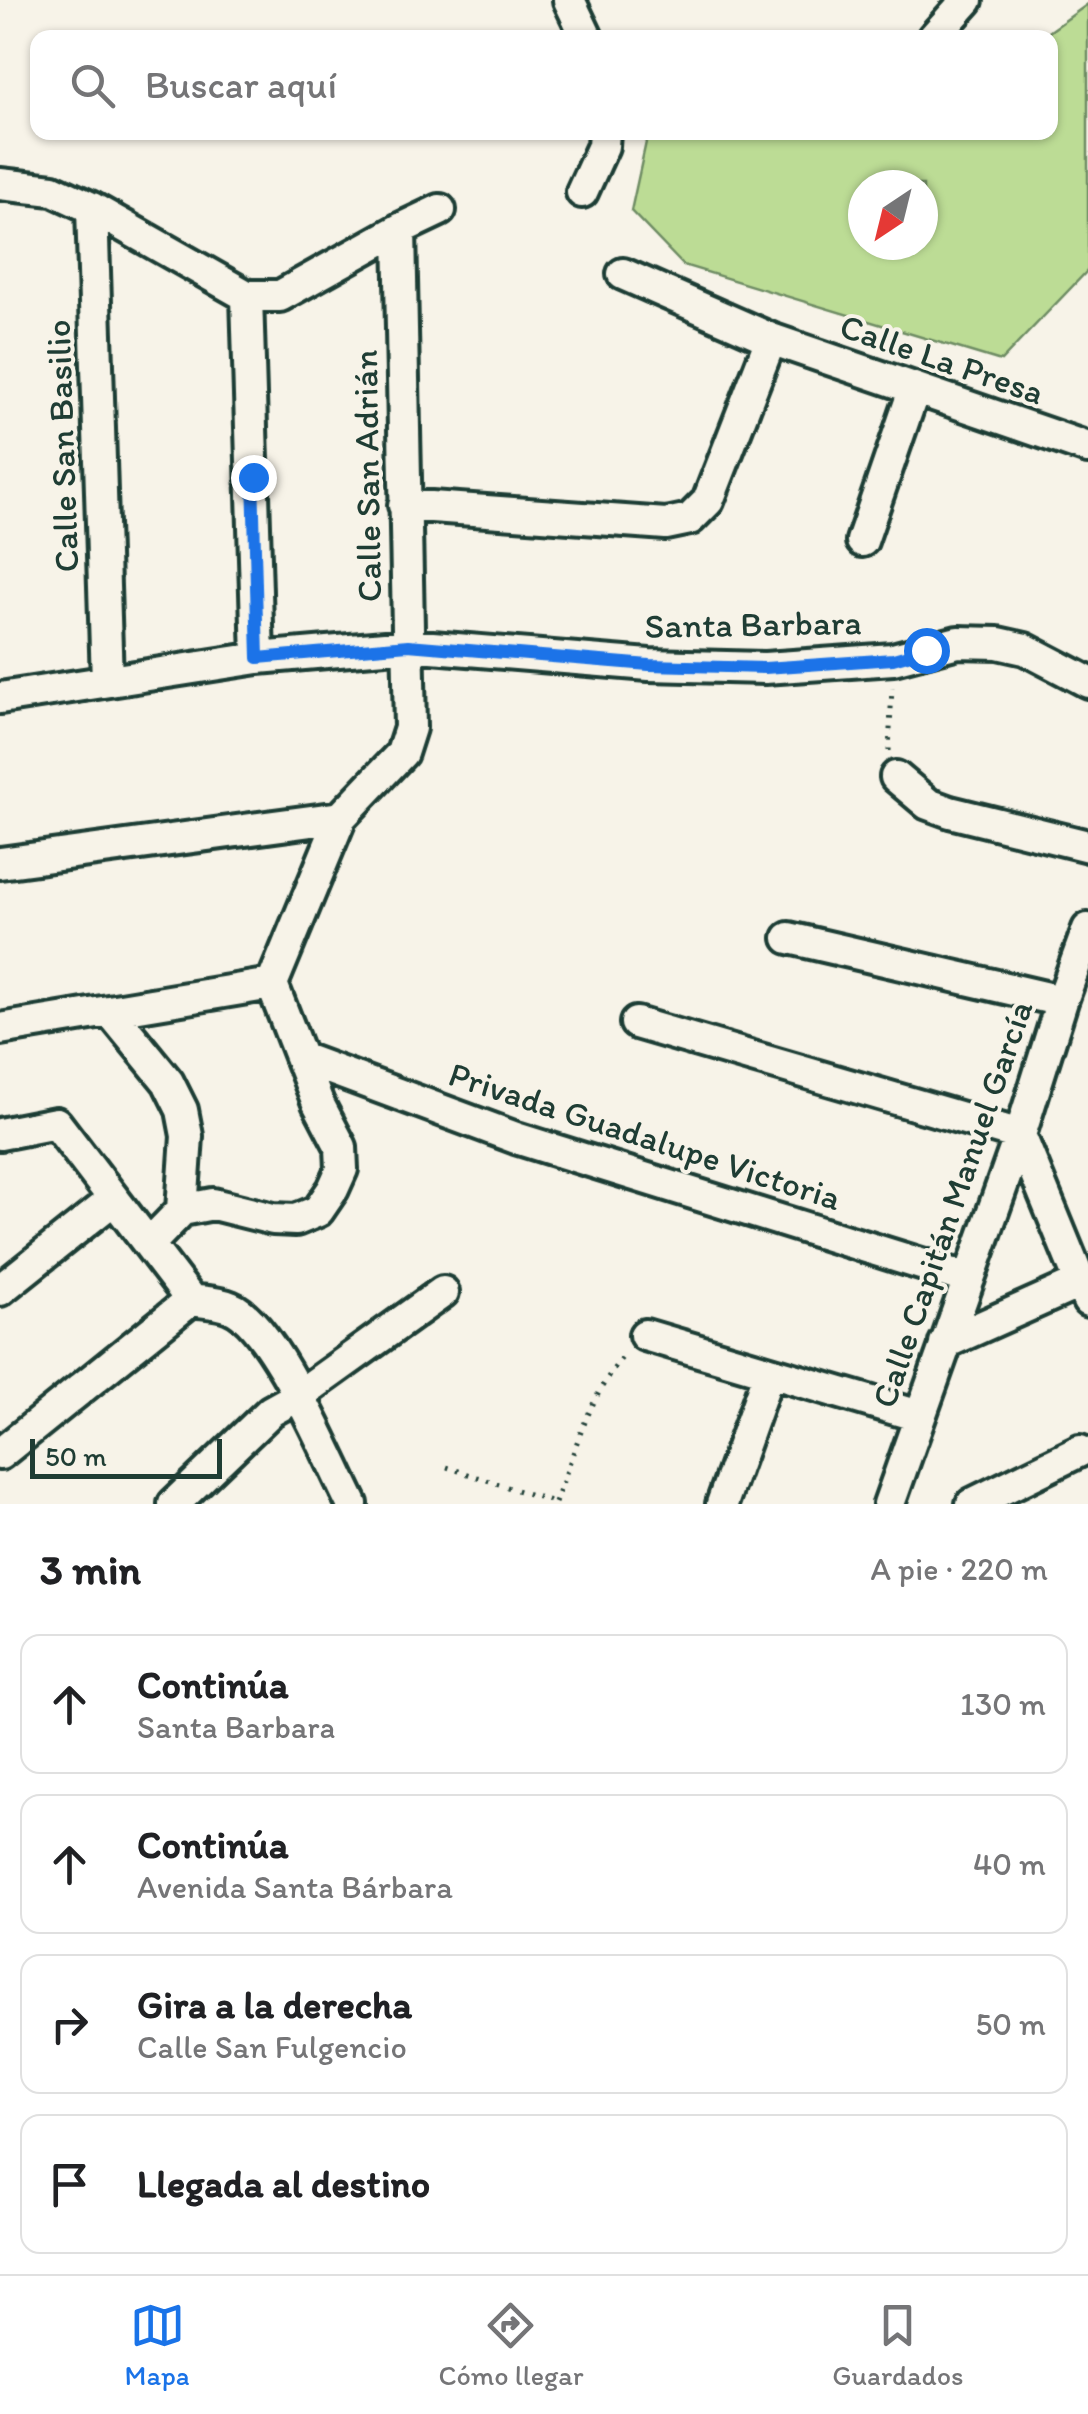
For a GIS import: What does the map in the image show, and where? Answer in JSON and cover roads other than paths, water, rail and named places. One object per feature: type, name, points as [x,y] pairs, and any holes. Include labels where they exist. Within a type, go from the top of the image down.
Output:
[{"type":"street","points":[[569,0],[583,30]]},
{"type":"street","points":[[940,30],[967,0]]},
{"type":"street","points":[[582,192],[603,140]]},
{"type":"street","points":[[0,184],[53,190],[248,296],[280,296],[400,228],[440,210]]},
{"type":"street","name":"Calle San Basilio","points":[[92,208],[107,682]]},
{"type":"street","name":"Calle San Adrián","points":[[341,817],[402,753],[410,728],[400,228]]},
{"type":"street","name":"Calle La Presa","points":[[622,274],[771,339],[1083,446]]},
{"type":"street","points":[[248,296],[258,658]]},
{"type":"street","points":[[404,505],[666,524],[690,519],[708,501],[771,339]]},
{"type":"street","points":[[862,541],[914,390]]},
{"type":"street","points":[[1083,446],[1088,416]]},
{"type":"street","name":"Santa Barbara","points":[[0,698],[258,658],[408,645],[649,665],[765,668],[893,659],[958,642],[998,644],[1025,649],[1088,682]]},
{"type":"street","points":[[896,777],[928,804],[950,812],[1088,846]]},
{"type":"street","points":[[0,864],[341,817]]},
{"type":"street","points":[[150,1244],[182,1210],[213,1204],[273,1219],[296,1220],[318,1210],[333,1190],[342,1169],[342,1148],[318,1102],[272,984],[341,817]]},
{"type":"street","name":"Calle Capitán Manuel García","points":[[889,1504],[1020,1135],[1062,1000],[1082,967],[1088,929]]},
{"type":"street","points":[[789,938],[1062,1000]]},
{"type":"street","points":[[0,1030],[272,984]]},
{"type":"street","points":[[110,1011],[168,1082],[182,1110],[186,1136],[182,1210]]},
{"type":"street","points":[[636,1023],[1020,1135],[1083,1292],[946,1343]]},
{"type":"street","name":"Privada Guadalupe Victoria","points":[[301,1058],[516,1138],[968,1279]]},
{"type":"street","points":[[0,1134],[56,1123],[191,1300],[230,1307],[254,1323],[298,1396],[352,1504]]},
{"type":"street","points":[[0,1290],[114,1199]]},
{"type":"street","points":[[187,1499],[270,1410],[298,1396],[443,1292]]},
{"type":"street","points":[[0,1454],[191,1300]]},
{"type":"street","points":[[644,1334],[919,1416]]},
{"type":"street","points":[[722,1504],[769,1372]]},
{"type":"street","points":[[972,1504],[1080,1452]]}]
